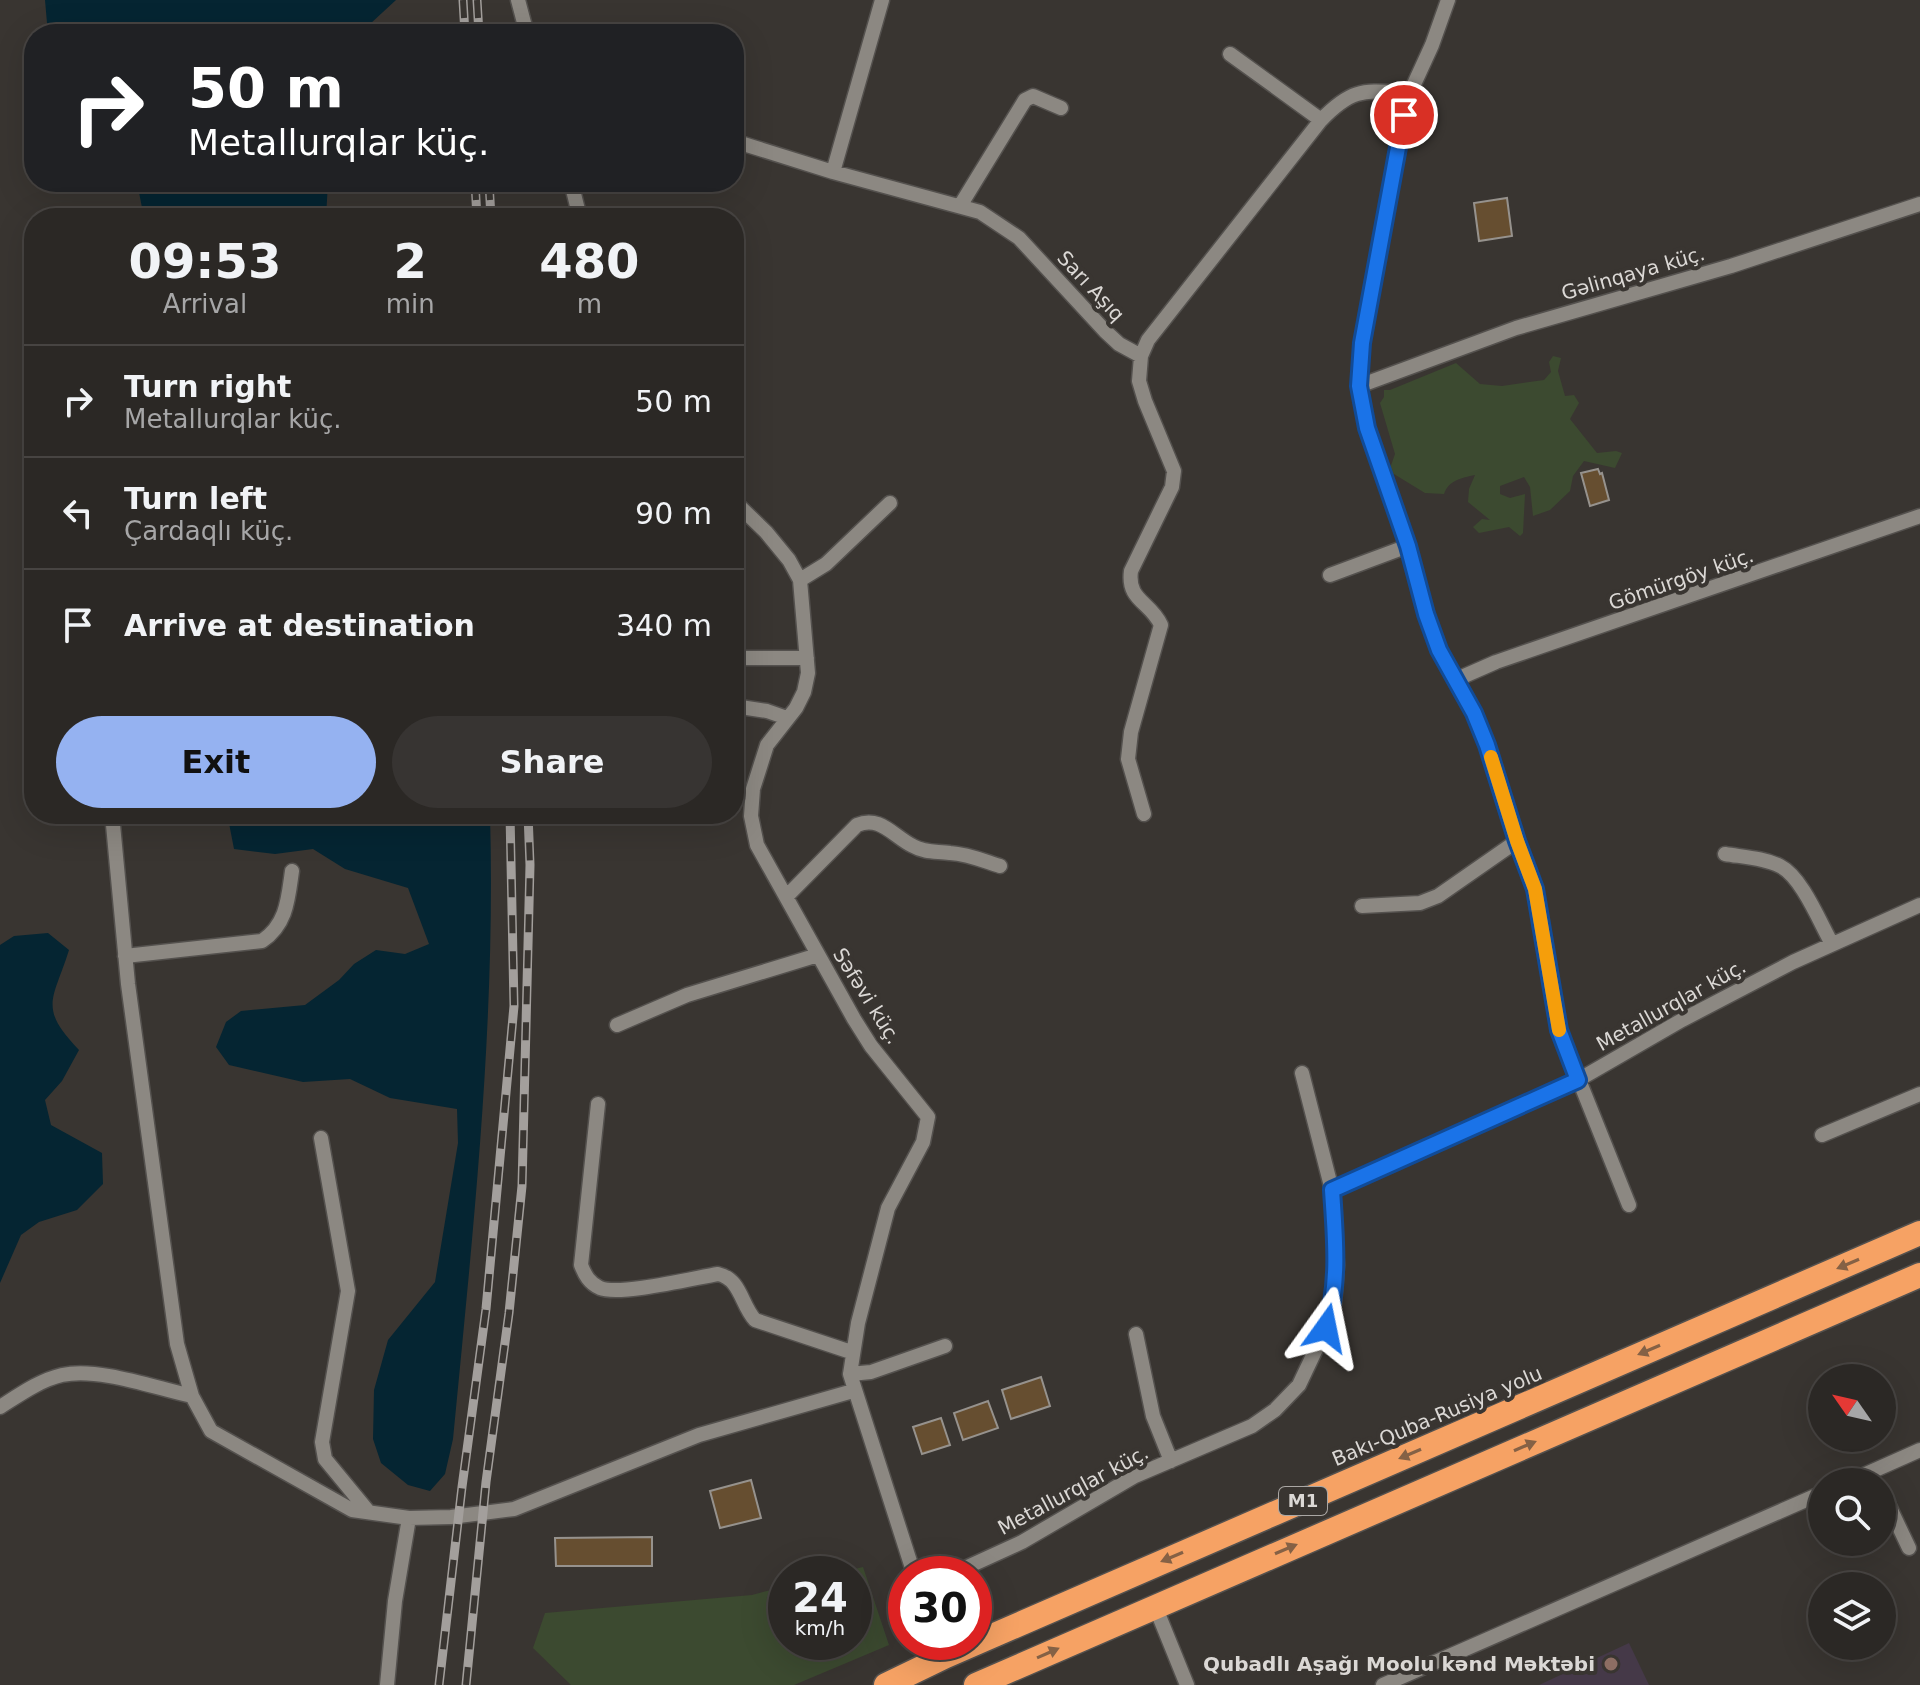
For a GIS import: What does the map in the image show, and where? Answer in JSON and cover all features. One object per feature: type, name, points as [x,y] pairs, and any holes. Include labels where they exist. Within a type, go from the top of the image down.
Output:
[{"type":"highway","name":"Bakı-Quba-Rusiya yolu","points":[[992,1628],[1920,1233]]},
{"type":"highway","name":"M1","points":[[976,1685],[1920,1275]]},
{"type":"highway","name":"Bakı-Quba-Rusiya yolu","points":[[886,1685],[926,1660]]},
{"type":"street","points":[[518,0],[524,24]]},
{"type":"street","points":[[833,172],[882,0]]},
{"type":"street","points":[[1448,0],[1410,93],[1399,137],[1362,343],[1359,386],[1367,428],[1408,546],[1426,614],[1439,650],[1474,713],[1487,745],[1535,889],[1559,1030],[1629,1205]]},
{"type":"street","points":[[1230,54],[1321,120]]},
{"type":"street","points":[[1144,814],[1128,759],[1131,732],[1161,625],[1156,615],[1129,586],[1131,571],[1172,487],[1174,471],[1139,381],[1141,356],[1148,340],[1321,120],[1340,101],[1360,92],[1410,93]]},
{"type":"street","points":[[960,206],[1025,100],[1033,96],[1061,108]]},
{"type":"street","name":"Sarı Aşıq","points":[[744,144],[980,212],[1019,238],[1105,331],[1119,344],[1141,356]]},
{"type":"street","name":"Gəlinqaya küç.","points":[[1359,386],[1516,328],[1731,266],[1920,204]]},
{"type":"street","points":[[800,580],[826,564],[890,503]]},
{"type":"street","name":"Səfəvi küç.","points":[[744,511],[789,560],[800,580],[808,673],[804,692],[767,745],[753,789],[751,816],[757,845],[871,1046],[928,1117],[923,1142],[888,1208],[851,1352],[853,1391],[908,1556]]},
{"type":"street","name":"Gömürgöy küç.","points":[[1455,680],[1496,662],[1920,516]]},
{"type":"street","points":[[1330,575],[1408,546]]},
{"type":"street","points":[[744,658],[807,658]]},
{"type":"street","points":[[744,708],[787,718]]},
{"type":"street","points":[[786,897],[857,825],[864,822],[874,821],[915,848],[970,856],[1000,866]]},
{"type":"street","points":[[113,824],[125,956],[177,1344],[192,1396],[211,1431],[352,1510],[409,1518],[451,1517],[514,1509],[687,1439],[853,1391]]},
{"type":"street","points":[[1362,906],[1420,903],[1438,896],[1517,841]]},
{"type":"street","points":[[1725,854],[1770,862],[1794,876],[1832,944]]},
{"type":"street","points":[[125,956],[262,941],[276,932],[286,911],[292,871]]},
{"type":"street","name":"Metallurqlar küç.","points":[[991,1556],[1022,1542],[1103,1492],[1252,1426],[1275,1410],[1299,1385],[1334,1304],[1337,1265],[1332,1190],[1578,1080],[1682,1020],[1832,944],[1920,905]]},
{"type":"street","points":[[617,1025],[687,995],[818,955]]},
{"type":"street","points":[[1302,1073],[1332,1190]]},
{"type":"street","points":[[1822,1135],[1920,1094]]},
{"type":"street","points":[[598,1104],[581,1265],[587,1279],[601,1289],[623,1290],[718,1274],[729,1276],[737,1286],[746,1310],[755,1320],[851,1352]]},
{"type":"street","points":[[321,1138],[348,1291],[322,1442],[325,1459],[367,1510]]},
{"type":"street","points":[[1136,1334],[1153,1416],[1171,1461]]},
{"type":"street","points":[[850,1374],[871,1372],[945,1346]]},
{"type":"street","points":[[0,1407],[62,1375],[94,1374],[192,1396]]},
{"type":"street","points":[[1890,1468],[1920,1450]]},
{"type":"street","points":[[1383,1685],[1808,1499]]},
{"type":"street","points":[[387,1685],[395,1601],[409,1518]]},
{"type":"street","points":[[1896,1521],[1909,1548]]},
{"type":"street","points":[[1155,1606],[1187,1685]]},
{"type":"shaded area","name":"Qubadlı Aşağı Moolu kənd Məktəbi","points":[[1629,1643],[1649,1685],[1539,1685]]},
{"type":"green space","points":[[1553,356],[1561,358],[1558,371],[1565,396],[1574,395],[1579,403],[1570,419],[1597,453],[1622,453],[1615,468],[1584,461],[1573,476],[1570,491],[1550,510],[1533,516],[1530,487],[1524,477],[1500,486],[1500,494],[1510,498],[1525,494],[1523,533],[1520,536],[1509,527],[1479,533],[1473,527],[1482,519],[1490,520],[1468,502],[1475,475],[1452,483],[1444,494],[1425,493],[1389,471],[1395,454],[1380,403],[1384,390],[1456,363],[1480,384],[1502,386],[1544,380],[1551,372],[1549,362]]},
{"type":"green space","points":[[768,1591],[768,1660],[853,1660],[794,1685],[571,1685],[533,1648],[545,1613],[752,1595]]},
{"type":"green space","points":[[872,1594],[888,1642],[888,1645],[872,1652]]},
{"type":"water","points":[[45,0],[396,0],[370,24],[47,23]]},
{"type":"water","points":[[139,192],[327,192],[327,208],[142,208]]},
{"type":"water","points":[[229,824],[490,824],[490,971],[475,1205],[453,1439],[445,1474],[430,1491],[408,1485],[381,1463],[373,1439],[374,1390],[388,1340],[435,1282],[458,1143],[457,1109],[390,1098],[350,1079],[303,1082],[229,1065],[216,1047],[226,1022],[241,1011],[305,1005],[339,980],[354,964],[376,950],[405,954],[429,944],[408,888],[345,869],[313,849],[275,854],[234,849]]},
{"type":"water","points":[[48,933],[69,950],[54,993],[54,1013],[79,1050],[62,1081],[45,1100],[51,1125],[102,1153],[103,1184],[77,1210],[39,1222],[21,1235],[0,1283],[0,945],[14,936]]},
{"type":"building","points":[[1507,198],[1512,236],[1479,241],[1474,203]]},
{"type":"building","points":[[1598,469],[1602,473],[1609,500],[1590,506],[1581,473]]},
{"type":"building","points":[[1041,1377],[1050,1406],[1011,1419],[1002,1390]]},
{"type":"building","points":[[988,1401],[998,1428],[963,1440],[954,1413]]},
{"type":"building","points":[[941,1418],[950,1445],[922,1454],[913,1427]]},
{"type":"building","points":[[751,1480],[761,1518],[720,1528],[710,1491]]},
{"type":"building","points":[[652,1537],[652,1566],[556,1566],[555,1538]]},
{"type":"railway","points":[[463,0],[464,24]]},
{"type":"railway","points":[[477,0],[478,24]]},
{"type":"railway","points":[[476,192],[476,208]]},
{"type":"railway","points":[[490,192],[490,208]]},
{"type":"railway","points":[[439,1685],[486,1309],[514,1006],[510,824]]},
{"type":"railway","points":[[466,1685],[486,1482],[509,1313],[522,1186],[528,824]]},
{"type":"slow traffic","points":[[1491,757],[1539,904],[1559,1030]]},
{"type":"place","name":"Qubadlı Aşağı Moolu kənd Məktəbi","points":[[1611,1664]]},
{"type":"route","points":[[1326,1328],[1334,1304],[1337,1265],[1332,1190],[1578,1080],[1559,1030],[1535,889],[1487,745],[1474,713],[1439,650],[1426,614],[1408,546],[1367,428],[1359,386],[1362,343],[1404,115]]}]
